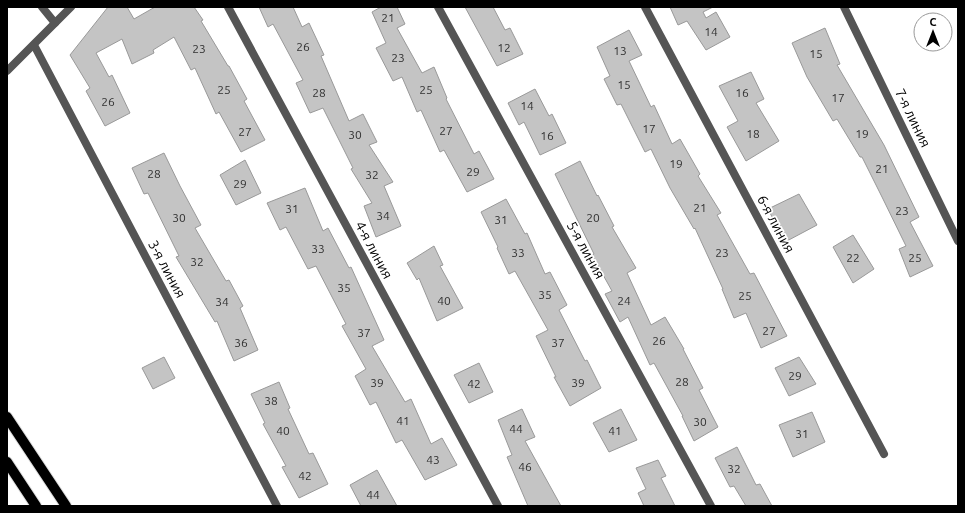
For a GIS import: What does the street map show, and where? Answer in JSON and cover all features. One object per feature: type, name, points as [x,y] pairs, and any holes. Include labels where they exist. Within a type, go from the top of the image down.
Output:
[{"type":"main road","points":[[7,417],[66,506]]},
{"type":"main road","points":[[7,462],[36,506]]},
{"type":"street","points":[[42,7],[55,23]]},
{"type":"street","points":[[7,71],[71,7]]},
{"type":"street","name":"4-я линия","points":[[228,7],[498,506]]},
{"type":"street","name":"5-я линия","points":[[438,7],[711,506]]},
{"type":"street","name":"6-я линия","points":[[645,7],[884,454]]},
{"type":"street","name":"7-я линия","points":[[844,7],[958,241]]},
{"type":"street","name":"3-я линия","points":[[34,45],[277,506]]},
{"type":"building","points":[[108,7],[127,7],[134,19],[155,7],[194,7],[203,20],[201,21],[229,66],[247,99],[244,101],[265,140],[241,152],[219,112],[216,114],[195,68],[191,70],[174,37],[153,50],[154,53],[132,64],[122,39],[96,53],[109,77],[112,75],[130,113],[105,126],[86,91],[90,88],[70,55]]},
{"type":"building","points":[[259,7],[293,7],[302,27],[309,23],[324,55],[321,56],[349,121],[363,114],[377,142],[369,145],[393,182],[384,186],[401,226],[376,237],[364,206],[372,203],[351,169],[353,168],[323,108],[310,113],[296,83],[303,80],[273,24],[268,27]]},
{"type":"building","points":[[381,7],[397,7],[405,24],[397,28],[422,73],[434,67],[447,98],[446,99],[474,154],[479,151],[494,179],[467,192],[444,150],[440,152],[421,110],[417,112],[402,77],[393,81],[376,48],[386,43],[372,12]]},
{"type":"building","points":[[465,7],[493,7],[505,30],[510,28],[523,54],[497,66]]},
{"type":"building","points":[[670,7],[713,7],[703,12],[706,18],[716,12],[730,37],[706,50],[687,21],[678,25]]},
{"type":"building","points":[[825,28],[840,64],[837,65],[884,145],[919,217],[910,222],[933,266],[910,277],[899,249],[906,246],[862,157],[860,157],[837,119],[833,121],[807,77],[792,43]]},
{"type":"building","points":[[629,30],[642,55],[629,61],[651,107],[654,105],[672,144],[680,139],[700,174],[698,176],[721,213],[717,215],[750,274],[754,273],[787,336],[761,348],[746,313],[734,318],[723,289],[695,228],[694,229],[670,188],[651,149],[645,152],[621,104],[617,105],[604,79],[610,76],[597,47]]},
{"type":"building","points":[[751,72],[764,99],[756,103],[779,141],[746,161],[727,127],[738,121],[719,86]]},
{"type":"building","points":[[535,89],[549,116],[552,114],[566,143],[540,155],[524,122],[519,125],[508,103]]},
{"type":"building","points":[[164,153],[201,225],[195,228],[226,281],[229,280],[243,306],[240,308],[258,350],[234,361],[217,321],[215,322],[176,257],[179,256],[148,193],[144,194],[132,168]]},
{"type":"building","points":[[245,160],[261,193],[236,205],[220,175]]},
{"type":"building","points":[[580,161],[614,226],[612,227],[636,268],[627,273],[651,325],[665,317],[684,349],[703,388],[699,390],[718,427],[694,441],[683,416],[654,363],[650,365],[628,317],[620,322],[605,294],[612,291],[592,255],[594,254],[555,174]]},
{"type":"building","points":[[305,188],[323,231],[328,228],[349,268],[351,267],[384,340],[372,346],[405,402],[411,399],[431,444],[442,438],[457,465],[425,480],[402,440],[396,443],[376,402],[370,405],[355,376],[366,369],[342,326],[346,324],[316,266],[308,269],[286,227],[280,230],[267,203]]},
{"type":"building","points":[[799,194],[817,225],[785,242],[768,209]]},
{"type":"building","points":[[506,199],[525,234],[527,233],[545,274],[550,272],[567,305],[559,310],[585,361],[587,360],[601,388],[570,406],[554,377],[556,377],[536,336],[548,330],[515,271],[509,274],[481,212]]},
{"type":"building","points":[[853,235],[874,269],[853,283],[833,247]]},
{"type":"building","points":[[434,246],[443,265],[440,266],[463,308],[437,321],[419,278],[417,280],[407,263]]},
{"type":"building","points":[[164,357],[175,378],[153,389],[142,368]]},
{"type":"building","points":[[799,357],[816,384],[789,396],[775,368]]},
{"type":"building","points":[[479,363],[493,392],[469,403],[454,375]]},
{"type":"building","points":[[279,382],[290,408],[288,409],[309,454],[313,453],[328,484],[299,498],[282,467],[286,466],[263,424],[265,423],[251,394]]},
{"type":"building","points":[[522,409],[535,437],[525,441],[561,506],[528,506],[507,457],[512,455],[498,420]]},
{"type":"building","points":[[621,409],[637,440],[609,452],[593,423]]},
{"type":"building","points":[[812,412],[825,442],[793,457],[779,425]]},
{"type":"building","points":[[737,447],[756,485],[760,484],[772,506],[746,506],[734,486],[730,487],[715,458]]},
{"type":"building","points":[[658,460],[666,476],[661,478],[675,506],[644,506],[638,493],[646,489],[636,468]]},
{"type":"building","points":[[377,470],[397,506],[361,506],[350,485]]}]
